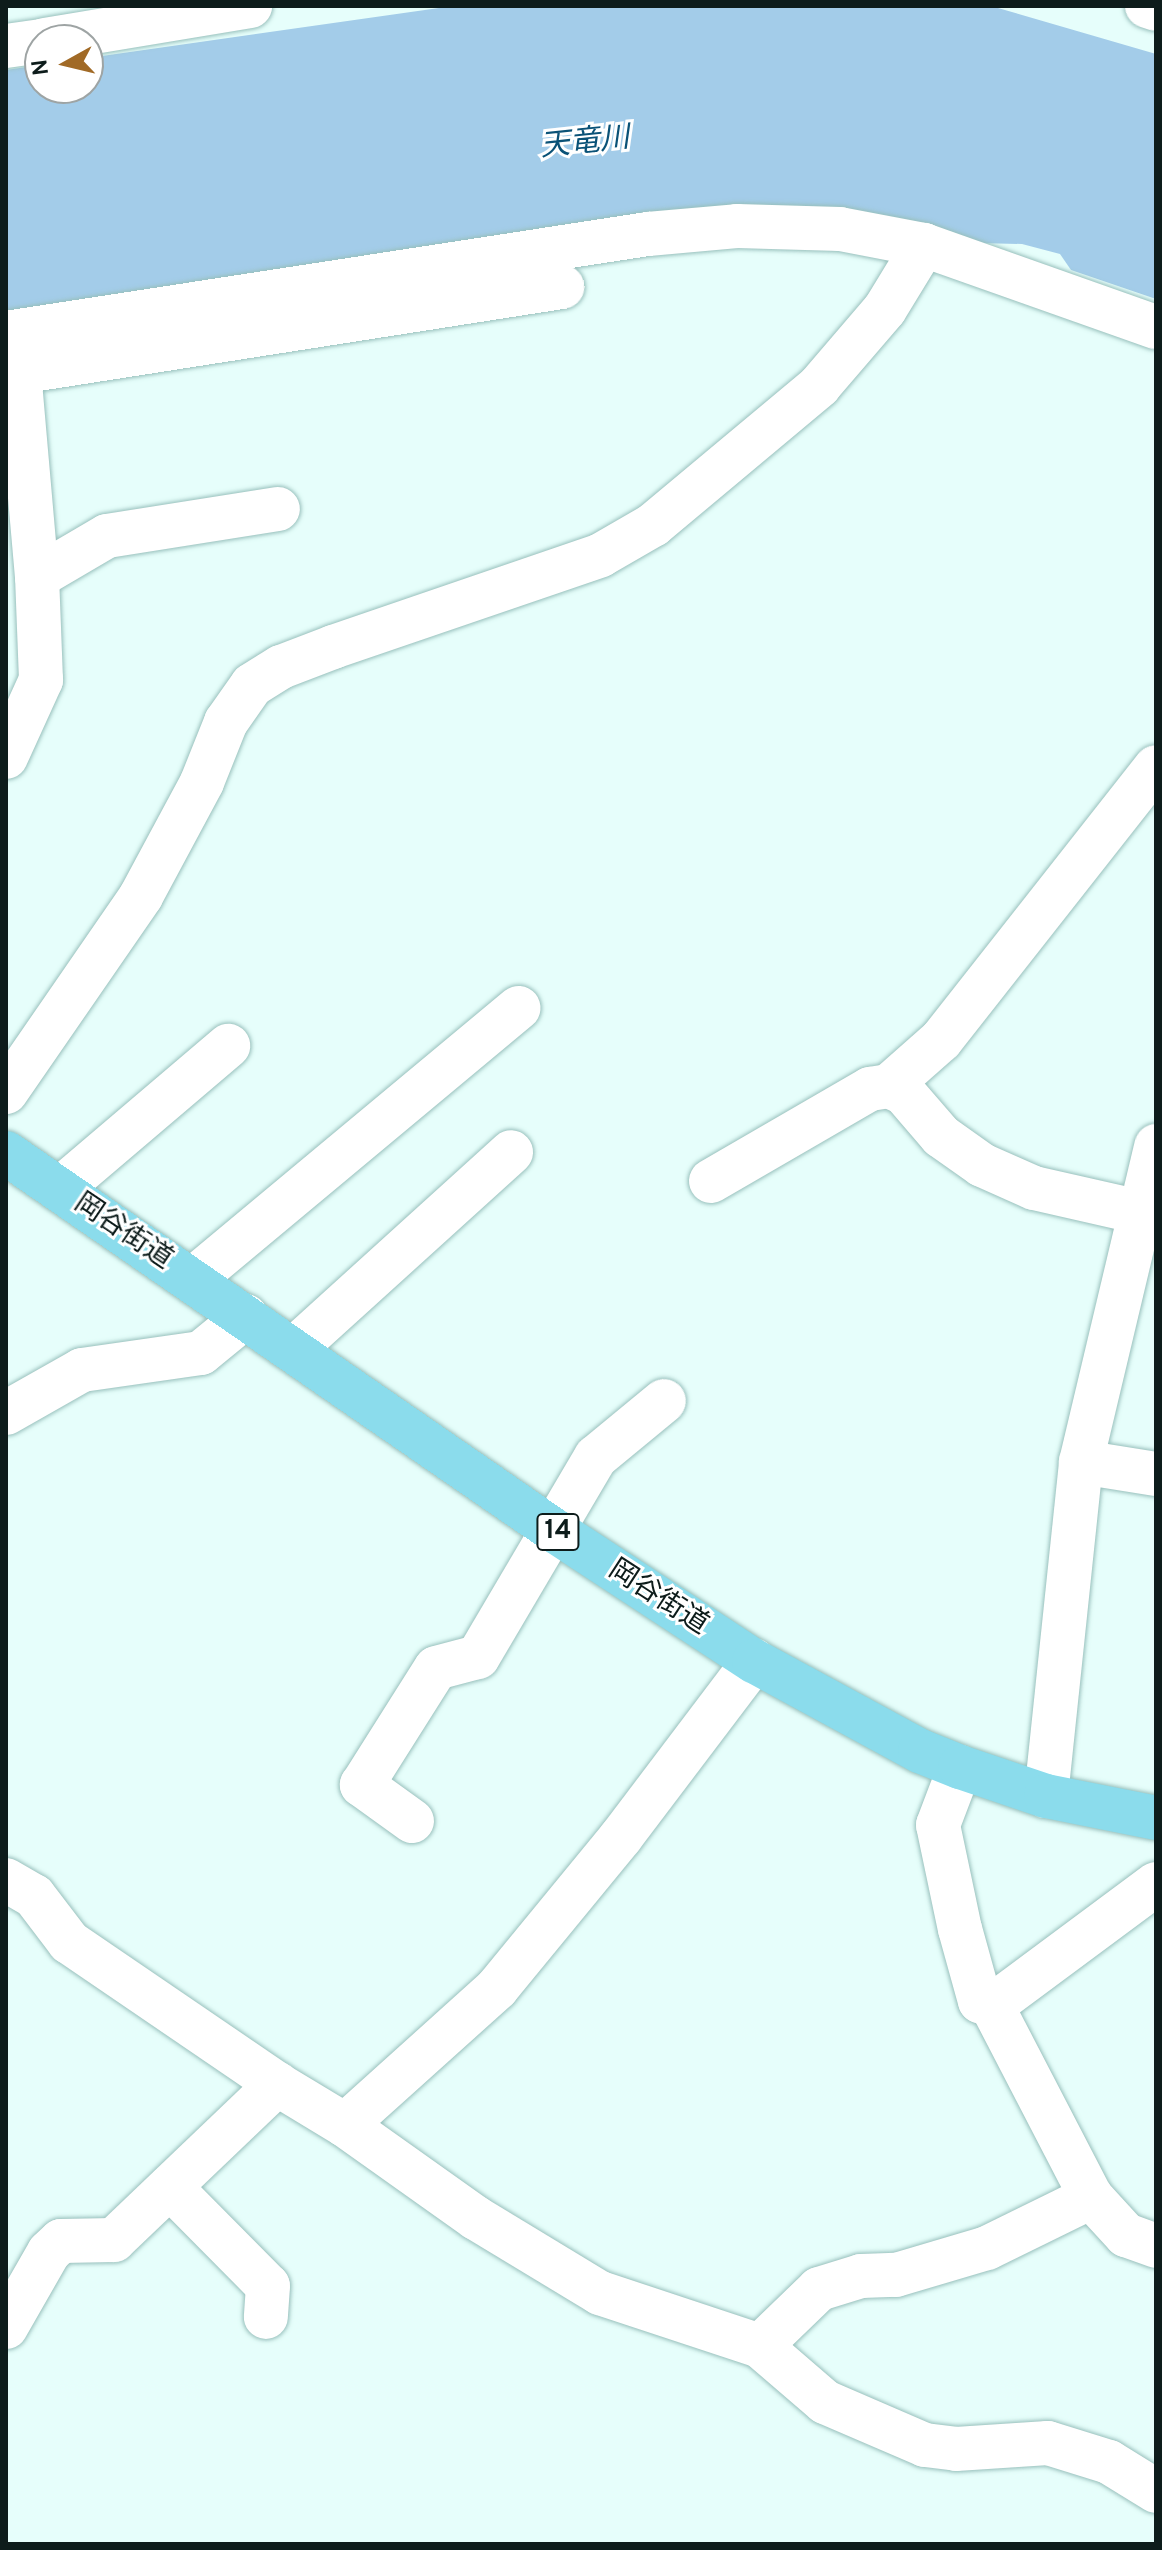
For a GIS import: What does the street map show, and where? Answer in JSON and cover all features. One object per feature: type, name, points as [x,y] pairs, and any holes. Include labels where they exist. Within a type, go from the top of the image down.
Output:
[{"type":"main road","name":"岡谷街道","points":[[6,1153],[555,1531],[754,1661],[920,1751],[960,1767],[1046,1796],[1156,1818]]},
{"type":"street","points":[[104,30],[250,6]]},
{"type":"street","points":[[1147,6],[1156,9]]},
{"type":"street","points":[[6,333],[648,234],[737,226],[840,229],[924,245],[1156,327]]},
{"type":"street","points":[[6,1092],[141,896],[202,782],[226,722],[252,685],[281,667],[333,647],[601,555],[653,525],[819,386],[885,309],[924,245]]},
{"type":"street","points":[[6,757],[41,680],[37,577],[19,372],[562,287]]},
{"type":"street","points":[[37,577],[107,536],[278,509]]},
{"type":"street","points":[[711,1181],[870,1089],[889,1086],[941,1040],[1156,767]]},
{"type":"street","points":[[192,1280],[519,1008]]},
{"type":"street","points":[[60,1189],[228,1046]]},
{"type":"street","points":[[889,1086],[904,1093],[941,1136],[982,1165],[1034,1188],[1140,1212]]},
{"type":"street","points":[[1046,1796],[1081,1462],[1156,1146]]},
{"type":"street","points":[[294,1349],[511,1152]]},
{"type":"street","points":[[6,1413],[82,1370],[201,1353],[246,1316]]},
{"type":"street","points":[[412,1821],[362,1785],[436,1668],[478,1657],[596,1457],[664,1401]]},
{"type":"street","points":[[1081,1462],[1156,1474]]},
{"type":"street","points":[[345,2125],[497,1988],[621,1837],[754,1661]]},
{"type":"street","points":[[960,1767],[938,1825],[960,1929],[980,2001],[992,2006],[1091,2197],[1126,2235],[1156,2246]]},
{"type":"street","points":[[6,1880],[34,1896],[69,1942],[277,2084],[345,2125],[476,2218],[600,2293],[760,2346],[825,2402],[925,2445],[956,2449],[1048,2443],[1109,2462],[1156,2491]]},
{"type":"street","points":[[992,2006],[1156,1884]]},
{"type":"street","points":[[6,2327],[49,2252],[61,2241],[114,2240],[277,2084]]},
{"type":"street","points":[[170,2187],[268,2286],[266,2317]]},
{"type":"street","points":[[760,2346],[819,2289],[861,2276],[896,2275],[987,2248],[1091,2197]]},
{"type":"water","name":"天竜川","points":[[453,6],[991,6],[1156,54],[1156,299],[1071,270],[1060,254],[1022,244],[978,243],[852,216],[6,311],[6,70],[24,67],[24,104],[104,104],[104,56]]}]
